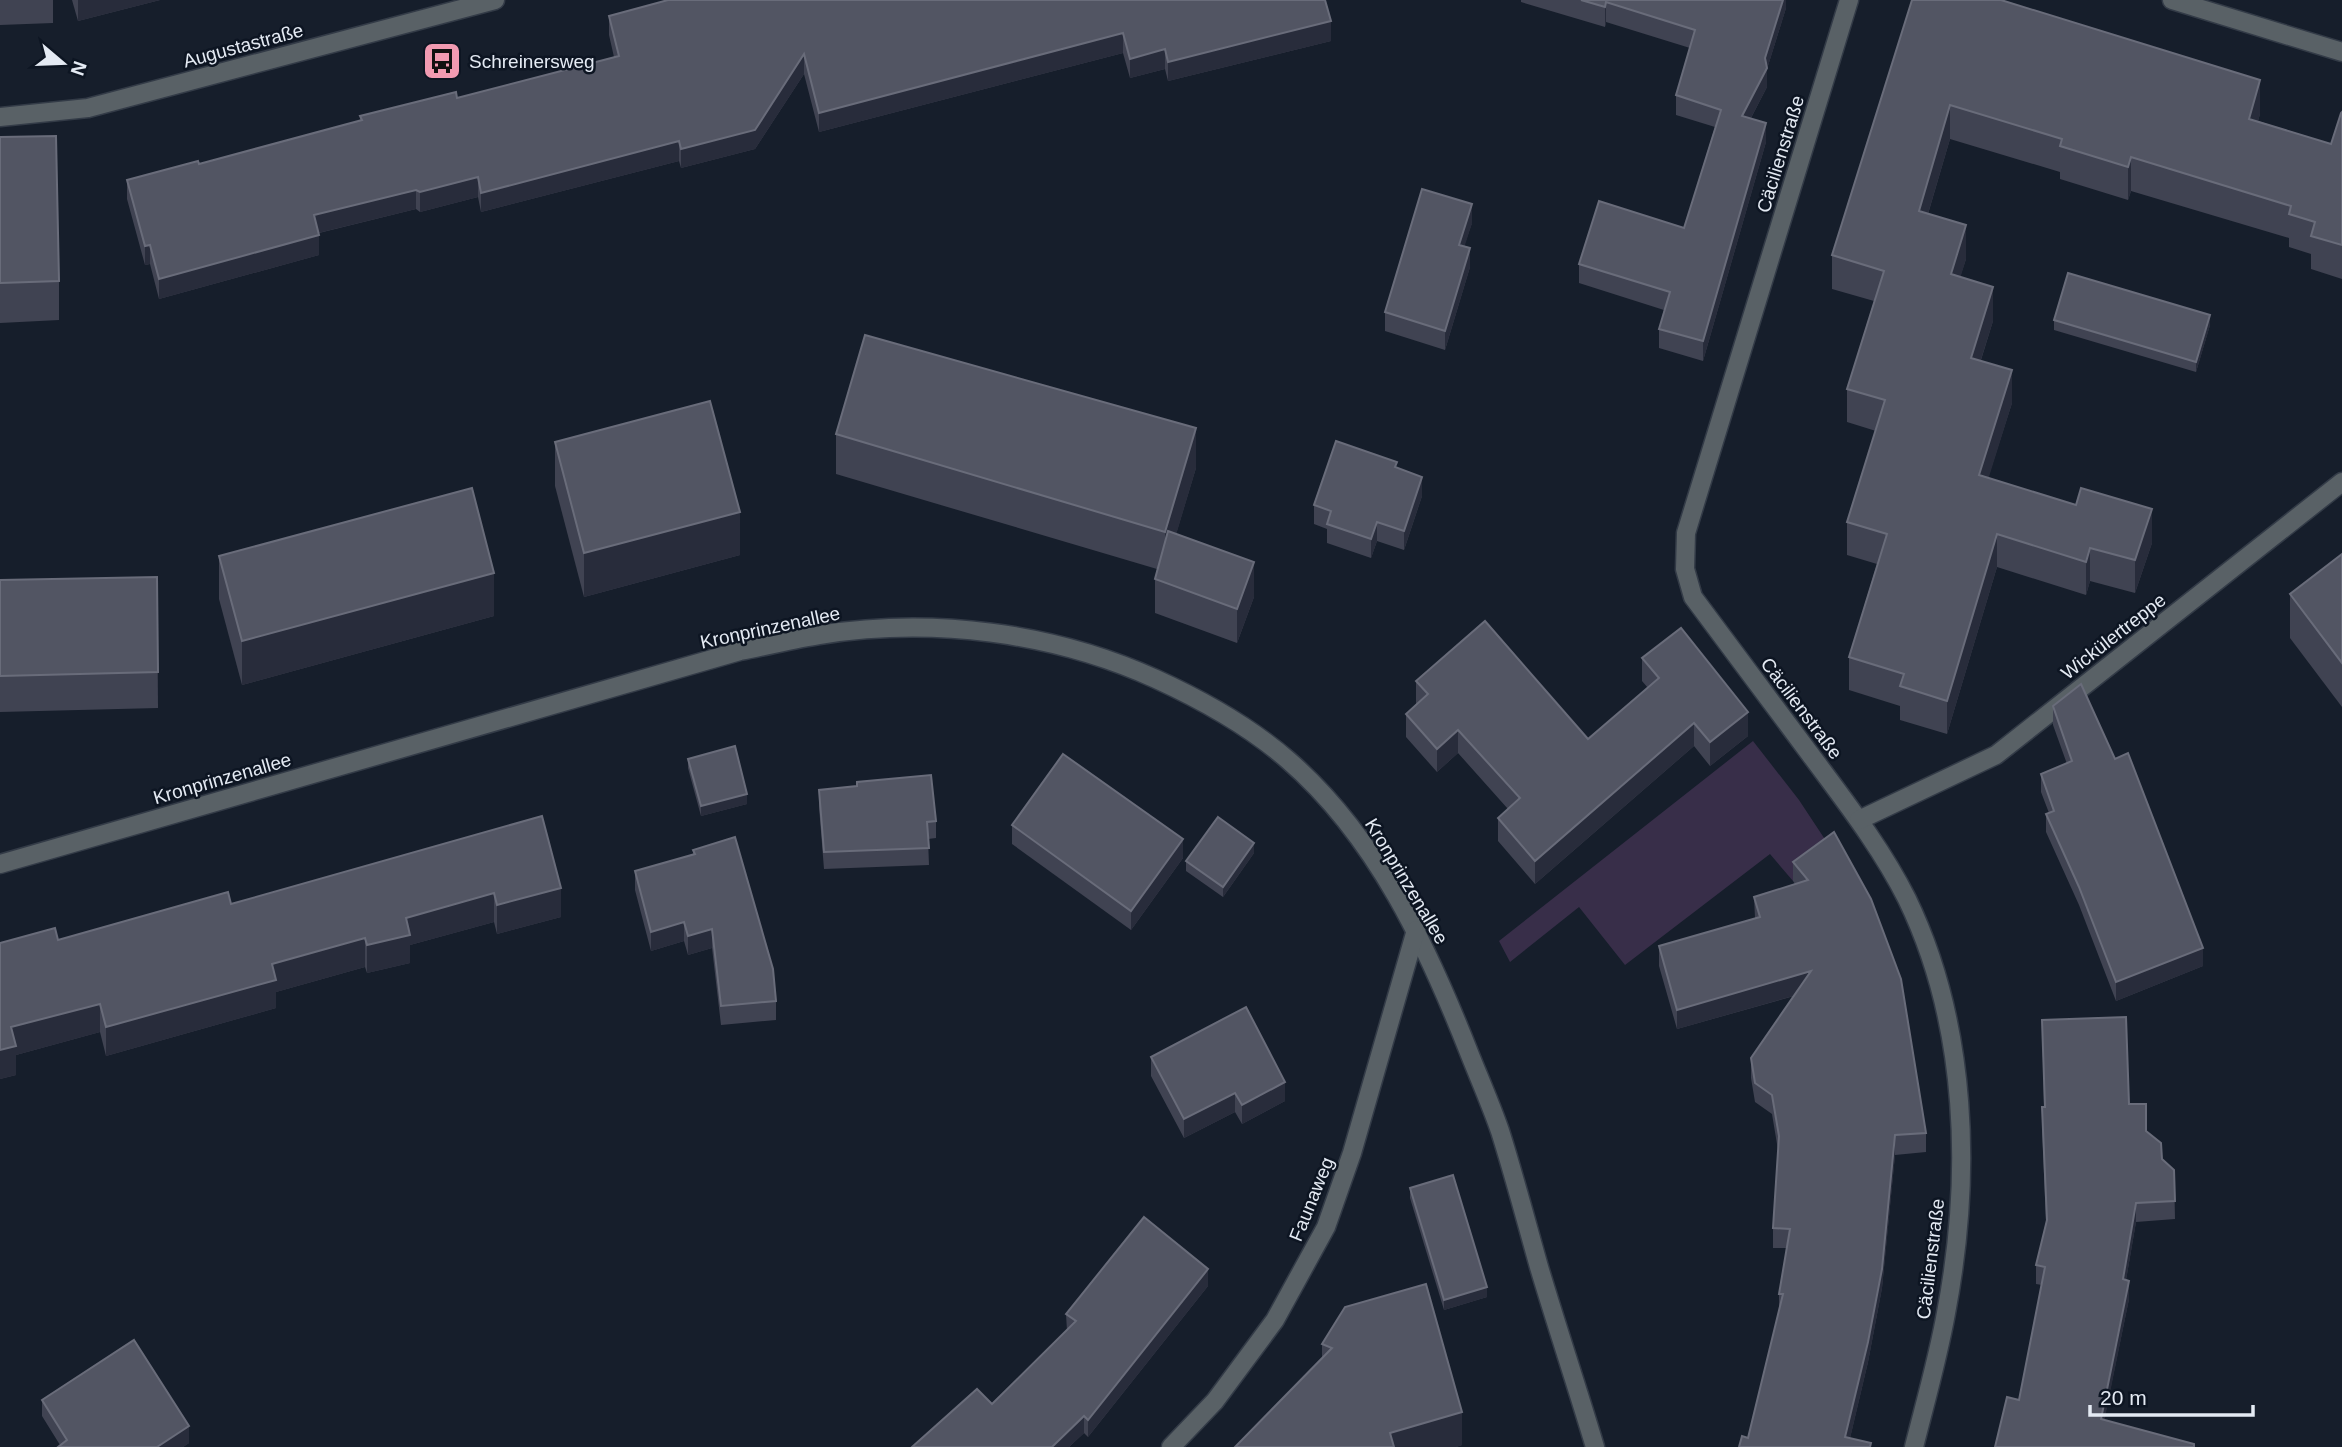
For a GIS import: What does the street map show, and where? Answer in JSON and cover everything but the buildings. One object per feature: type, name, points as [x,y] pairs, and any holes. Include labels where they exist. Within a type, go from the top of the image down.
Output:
[{"type":"street","name":"Augustastraße","points":[[0,117],[88,107],[495,0]]},
{"type":"street","name":"Cäcilienstraße","points":[[1849,0],[1686,533],[1685,569],[1692,597],[1859,820],[1906,898],[1935,971],[1956,1060],[1961,1146],[1959,1227],[1946,1313],[1914,1447]]},
{"type":"street","points":[[2172,0],[2342,52]]},
{"type":"street","name":"Wickülertreppe","points":[[1859,820],[1996,755],[2342,482]]},
{"type":"street","name":"Kronprinzenallee","points":[[0,864],[740,651],[820,634],[888,628],[972,631],[1033,639],[1086,652],[1130,667],[1200,700],[1287,759],[1362,840],[1416,930],[1449,1002],[1499,1129],[1595,1447]]},
{"type":"street","name":"Faunaweg","points":[[1171,1447],[1215,1401],[1275,1320],[1326,1227],[1352,1153],[1416,930]]},
{"type":"shaded area","points":[[1753,741],[1799,800],[1834,853],[1793,881],[1770,854],[1625,965],[1579,907],[1510,962],[1499,941]]},
{"type":"place","name":"Schreinersweg","points":[[442,61]]}]
